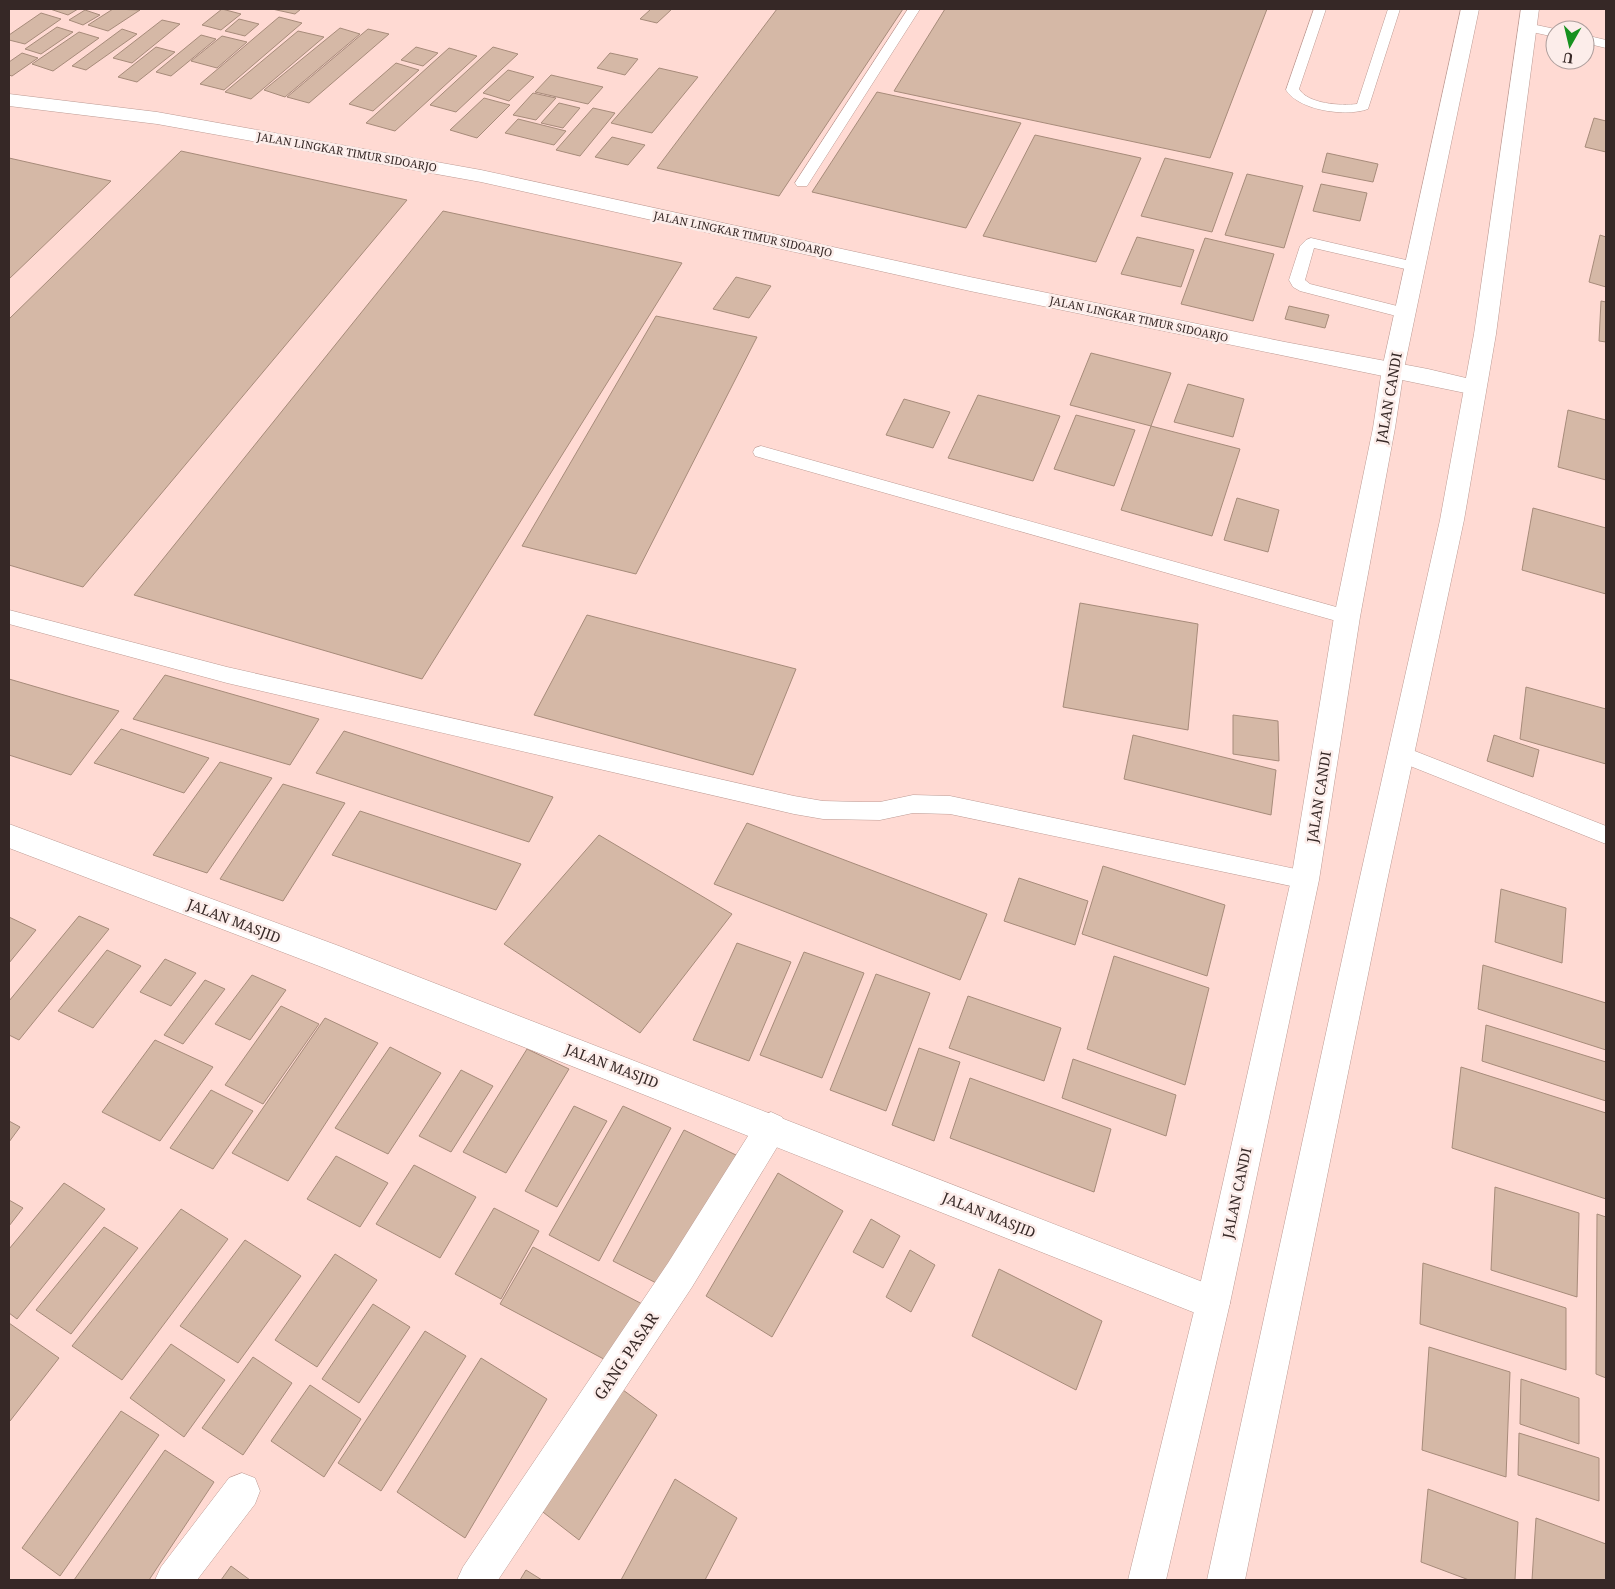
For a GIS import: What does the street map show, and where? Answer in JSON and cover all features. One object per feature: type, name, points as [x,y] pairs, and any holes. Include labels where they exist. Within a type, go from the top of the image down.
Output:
[{"type":"main road","name":"JALAN CANDI","points":[[1148,1580],[1213,1303],[1305,880],[1347,617],[1384,428],[1392,369],[1470,9]]},
{"type":"main road","points":[[1226,1580],[1372,886],[1452,520],[1485,334],[1529,18]]},
{"type":"main road","name":"JALAN LINGKAR TIMUR SIDOARJO","points":[[9,100],[157,118],[480,176],[970,284],[1475,387]]},
{"type":"main road","name":"JALAN MASJID","points":[[9,836],[329,956],[1213,1303]]},
{"type":"main road","name":"GANG PASAR","points":[[476,1580],[680,1275],[771,1128]]},
{"type":"main road","points":[[174,1580],[242,1491]]},
{"type":"lane","points":[[802,183],[914,9]]},
{"type":"lane","points":[[1320,9],[1292,89],[1297,97],[1306,101],[1350,110],[1359,109],[1363,106],[1394,9]]},
{"type":"lane","points":[[1529,18],[1545,27]]},
{"type":"lane","points":[[1404,313],[1305,288],[1298,284],[1297,280],[1307,246],[1311,243],[1414,266]]},
{"type":"lane","points":[[761,452],[1347,617]]},
{"type":"lane","points":[[9,616],[227,675],[794,805],[823,810],[862,812],[880,811],[912,804],[950,806],[1305,880]]},
{"type":"lane","points":[[1402,754],[1606,835]]},
{"type":"building","points":[[50,9],[78,9],[68,15]]},
{"type":"building","points":[[113,9],[140,10],[108,31],[88,25]]},
{"type":"building","points":[[222,9],[241,14],[221,30],[202,25]]},
{"type":"building","points":[[272,9],[301,9],[295,14]]},
{"type":"building","points":[[651,9],[672,9],[657,23],[640,19]]},
{"type":"building","points":[[777,9],[903,9],[779,196],[657,168]]},
{"type":"building","points":[[945,9],[1267,9],[1210,158],[894,91]]},
{"type":"building","points":[[85,10],[100,15],[83,25],[69,20]]},
{"type":"building","points":[[41,13],[61,19],[25,44],[9,40],[9,35]]},
{"type":"building","points":[[279,17],[302,23],[224,90],[200,84]]},
{"type":"building","points":[[239,19],[259,24],[245,36],[225,31]]},
{"type":"building","points":[[162,20],[180,24],[132,63],[113,58]]},
{"type":"building","points":[[57,27],[73,32],[41,54],[25,49]]},
{"type":"building","points":[[340,28],[360,34],[285,97],[264,90]]},
{"type":"building","points":[[122,29],[137,34],[86,70],[72,66]]},
{"type":"building","points":[[368,29],[389,34],[309,103],[287,97]]},
{"type":"building","points":[[298,31],[324,37],[251,99],[225,92]]},
{"type":"building","points":[[79,32],[99,38],[53,71],[32,64]]},
{"type":"building","points":[[201,35],[216,39],[171,76],[156,72]]},
{"type":"building","points":[[222,36],[247,42],[217,68],[191,61]]},
{"type":"building","points":[[156,47],[175,52],[137,82],[118,77]]},
{"type":"building","points":[[416,47],[438,53],[423,66],[401,60]]},
{"type":"building","points":[[493,47],[518,54],[456,112],[430,105]]},
{"type":"building","points":[[449,48],[477,56],[395,131],[366,123]]},
{"type":"building","points":[[22,53],[38,58],[12,76],[9,75],[9,62]]},
{"type":"building","points":[[610,53],[638,59],[625,75],[597,68]]},
{"type":"building","points":[[396,63],[419,70],[373,111],[349,104]]},
{"type":"building","points":[[659,68],[698,77],[652,133],[611,123]]},
{"type":"building","points":[[508,70],[534,77],[509,101],[483,93]]},
{"type":"building","points":[[551,75],[603,87],[588,104],[535,92]]},
{"type":"building","points":[[877,92],[1021,123],[966,228],[812,192]]},
{"type":"building","points":[[533,93],[556,98],[536,120],[513,115]]},
{"type":"building","points":[[484,98],[510,105],[477,138],[450,130]]},
{"type":"building","points":[[559,103],[580,108],[563,128],[541,123]]},
{"type":"building","points":[[593,108],[615,113],[580,156],[556,150]]},
{"type":"building","points":[[1594,118],[1606,121],[1606,152],[1585,147]]},
{"type":"building","points":[[518,119],[566,131],[554,145],[505,133]]},
{"type":"building","points":[[1035,135],[1141,158],[1096,262],[983,236]]},
{"type":"building","points":[[612,137],[645,145],[628,165],[595,157]]},
{"type":"building","points":[[181,151],[407,200],[83,587],[9,565],[9,319]]},
{"type":"building","points":[[1327,153],[1378,164],[1373,182],[1322,172]]},
{"type":"building","points":[[9,158],[111,181],[9,279]]},
{"type":"building","points":[[1165,158],[1233,173],[1212,232],[1141,216]]},
{"type":"building","points":[[1247,174],[1303,186],[1284,248],[1225,235]]},
{"type":"building","points":[[1321,184],[1367,193],[1360,221],[1313,211]]},
{"type":"building","points":[[443,211],[682,263],[422,679],[134,595]]},
{"type":"building","points":[[1600,235],[1606,237],[1606,287],[1589,282]]},
{"type":"building","points":[[1137,237],[1194,250],[1181,287],[1121,274]]},
{"type":"building","points":[[1205,238],[1274,254],[1253,321],[1181,304]]},
{"type":"building","points":[[736,277],[771,286],[749,318],[713,309]]},
{"type":"building","points":[[1601,301],[1606,302],[1606,342],[1599,341]]},
{"type":"building","points":[[1289,306],[1329,315],[1325,328],[1285,319]]},
{"type":"building","points":[[656,316],[757,337],[636,574],[522,546]]},
{"type":"building","points":[[1091,353],[1171,373],[1151,426],[1070,405]]},
{"type":"building","points":[[1188,384],[1244,399],[1233,437],[1174,422]]},
{"type":"building","points":[[978,395],[1060,416],[1033,481],[948,458]]},
{"type":"building","points":[[904,399],[950,412],[933,448],[886,435]]},
{"type":"building","points":[[1568,410],[1606,420],[1606,480],[1558,467]]},
{"type":"building","points":[[1076,415],[1135,430],[1114,486],[1054,469]]},
{"type":"building","points":[[1151,426],[1240,449],[1212,536],[1121,510]]},
{"type":"building","points":[[1237,498],[1279,510],[1268,552],[1224,540]]},
{"type":"building","points":[[1533,508],[1606,528],[1606,594],[1522,570]]},
{"type":"building","points":[[1080,603],[1198,624],[1188,730],[1063,707]]},
{"type":"building","points":[[587,615],[796,669],[753,775],[534,715]]},
{"type":"building","points":[[165,675],[319,719],[290,765],[133,719]]},
{"type":"building","points":[[9,679],[119,711],[71,775],[9,755]]},
{"type":"building","points":[[1526,687],[1606,709],[1606,764],[1520,739]]},
{"type":"building","points":[[1233,715],[1278,721],[1279,761],[1233,754]]},
{"type":"building","points":[[121,729],[209,758],[184,793],[94,763]]},
{"type":"building","points":[[344,731],[553,797],[529,842],[316,773]]},
{"type":"building","points":[[1133,735],[1276,770],[1271,815],[1124,779]]},
{"type":"building","points":[[1494,735],[1539,750],[1533,777],[1487,761]]},
{"type":"building","points":[[220,762],[272,778],[207,873],[153,855]]},
{"type":"building","points":[[283,784],[345,803],[283,901],[220,879]]},
{"type":"building","points":[[360,811],[521,864],[496,910],[332,855]]},
{"type":"building","points":[[747,823],[987,914],[960,980],[714,884]]},
{"type":"building","points":[[599,835],[732,914],[640,1033],[504,944]]},
{"type":"building","points":[[1103,866],[1225,905],[1207,976],[1082,934]]},
{"type":"building","points":[[1019,878],[1088,901],[1075,945],[1004,921]]},
{"type":"building","points":[[1501,889],[1566,908],[1562,963],[1495,942]]},
{"type":"building","points":[[79,916],[109,929],[19,1040],[9,1035],[9,1001]]},
{"type":"building","points":[[9,917],[36,930],[9,963]]},
{"type":"building","points":[[737,943],[791,962],[749,1061],[693,1040]]},
{"type":"building","points":[[107,950],[141,966],[93,1028],[58,1011]]},
{"type":"building","points":[[804,952],[864,973],[822,1078],[760,1055]]},
{"type":"building","points":[[1114,956],[1209,988],[1185,1085],[1087,1049]]},
{"type":"building","points":[[165,959],[196,973],[171,1006],[140,992]]},
{"type":"building","points":[[1483,965],[1606,1003],[1606,1050],[1478,1009]]},
{"type":"building","points":[[876,974],[930,993],[886,1111],[830,1090]]},
{"type":"building","points":[[252,975],[286,990],[250,1040],[215,1024]]},
{"type":"building","points":[[205,980],[225,989],[183,1044],[164,1035]]},
{"type":"building","points":[[968,996],[1061,1028],[1044,1081],[949,1048]]},
{"type":"building","points":[[281,1006],[319,1024],[263,1104],[225,1085]]},
{"type":"building","points":[[325,1018],[378,1043],[288,1181],[232,1153]]},
{"type":"building","points":[[1486,1025],[1606,1062],[1606,1101],[1482,1061]]},
{"type":"building","points":[[155,1040],[213,1067],[160,1141],[102,1112]]},
{"type":"building","points":[[390,1047],[441,1073],[388,1154],[335,1128]]},
{"type":"building","points":[[919,1048],[960,1062],[934,1141],[892,1125]]},
{"type":"building","points":[[527,1049],[569,1069],[506,1173],[463,1152]]},
{"type":"building","points":[[1073,1059],[1176,1095],[1166,1136],[1062,1098]]},
{"type":"building","points":[[1461,1067],[1606,1113],[1606,1199],[1452,1148]]},
{"type":"building","points":[[461,1070],[493,1086],[451,1152],[419,1136]]},
{"type":"building","points":[[970,1078],[1111,1129],[1094,1192],[950,1138]]},
{"type":"building","points":[[211,1090],[253,1111],[213,1169],[170,1148]]},
{"type":"building","points":[[574,1106],[607,1121],[557,1207],[525,1191]]},
{"type":"building","points":[[623,1106],[671,1128],[599,1261],[549,1235]]},
{"type":"building","points":[[9,1121],[20,1127],[9,1142]]},
{"type":"building","points":[[684,1130],[736,1155],[668,1289],[613,1261]]},
{"type":"building","points":[[336,1156],[388,1183],[360,1227],[307,1199]]},
{"type":"building","points":[[414,1165],[476,1197],[440,1258],[376,1224]]},
{"type":"building","points":[[778,1173],[843,1211],[772,1337],[706,1296]]},
{"type":"building","points":[[64,1183],[105,1209],[17,1319],[9,1313],[9,1249]]},
{"type":"building","points":[[1495,1187],[1579,1213],[1577,1297],[1491,1270]]},
{"type":"building","points":[[9,1200],[23,1208],[9,1226]]},
{"type":"building","points":[[494,1208],[539,1231],[501,1299],[455,1274]]},
{"type":"building","points":[[181,1209],[228,1239],[122,1380],[72,1346]]},
{"type":"building","points":[[1597,1214],[1606,1217],[1606,1378],[1596,1374]]},
{"type":"building","points":[[871,1219],[900,1236],[883,1268],[853,1252]]},
{"type":"building","points":[[104,1227],[138,1248],[71,1334],[36,1310]]},
{"type":"building","points":[[245,1240],[301,1276],[238,1363],[180,1326]]},
{"type":"building","points":[[533,1247],[646,1306],[615,1365],[500,1304]]},
{"type":"building","points":[[910,1250],[935,1265],[911,1312],[886,1297]]},
{"type":"building","points":[[335,1254],[377,1280],[317,1367],[275,1340]]},
{"type":"building","points":[[1423,1263],[1566,1308],[1566,1370],[1420,1324]]},
{"type":"building","points":[[999,1269],[1102,1321],[1076,1390],[972,1336]]},
{"type":"building","points":[[373,1304],[410,1327],[359,1403],[322,1379]]},
{"type":"building","points":[[9,1323],[59,1358],[10,1421],[9,1420]]},
{"type":"building","points":[[425,1331],[466,1356],[381,1491],[338,1463]]},
{"type":"building","points":[[171,1344],[225,1380],[184,1437],[130,1398]]},
{"type":"building","points":[[1429,1347],[1510,1372],[1506,1477],[1422,1450]]},
{"type":"building","points":[[253,1357],[292,1383],[243,1455],[202,1428]]},
{"type":"building","points":[[481,1358],[547,1399],[465,1538],[397,1492]]},
{"type":"building","points":[[1521,1379],[1579,1398],[1579,1444],[1520,1424]]},
{"type":"building","points":[[310,1385],[361,1419],[324,1477],[271,1441]]},
{"type":"building","points":[[619,1387],[657,1415],[579,1540],[539,1509]]},
{"type":"building","points":[[121,1411],[159,1435],[60,1576],[22,1548]]},
{"type":"building","points":[[1519,1433],[1599,1458],[1599,1501],[1518,1475]]},
{"type":"building","points":[[165,1450],[214,1482],[149,1580],[74,1580]]},
{"type":"building","points":[[675,1479],[737,1518],[705,1580],[621,1580]]},
{"type":"building","points":[[1428,1489],[1518,1522],[1515,1580],[1469,1580],[1421,1562]]},
{"type":"building","points":[[1536,1518],[1606,1544],[1606,1580],[1532,1580]]},
{"type":"building","points":[[231,1566],[250,1580],[221,1580]]},
{"type":"building","points":[[526,1570],[542,1580],[520,1580]]}]
